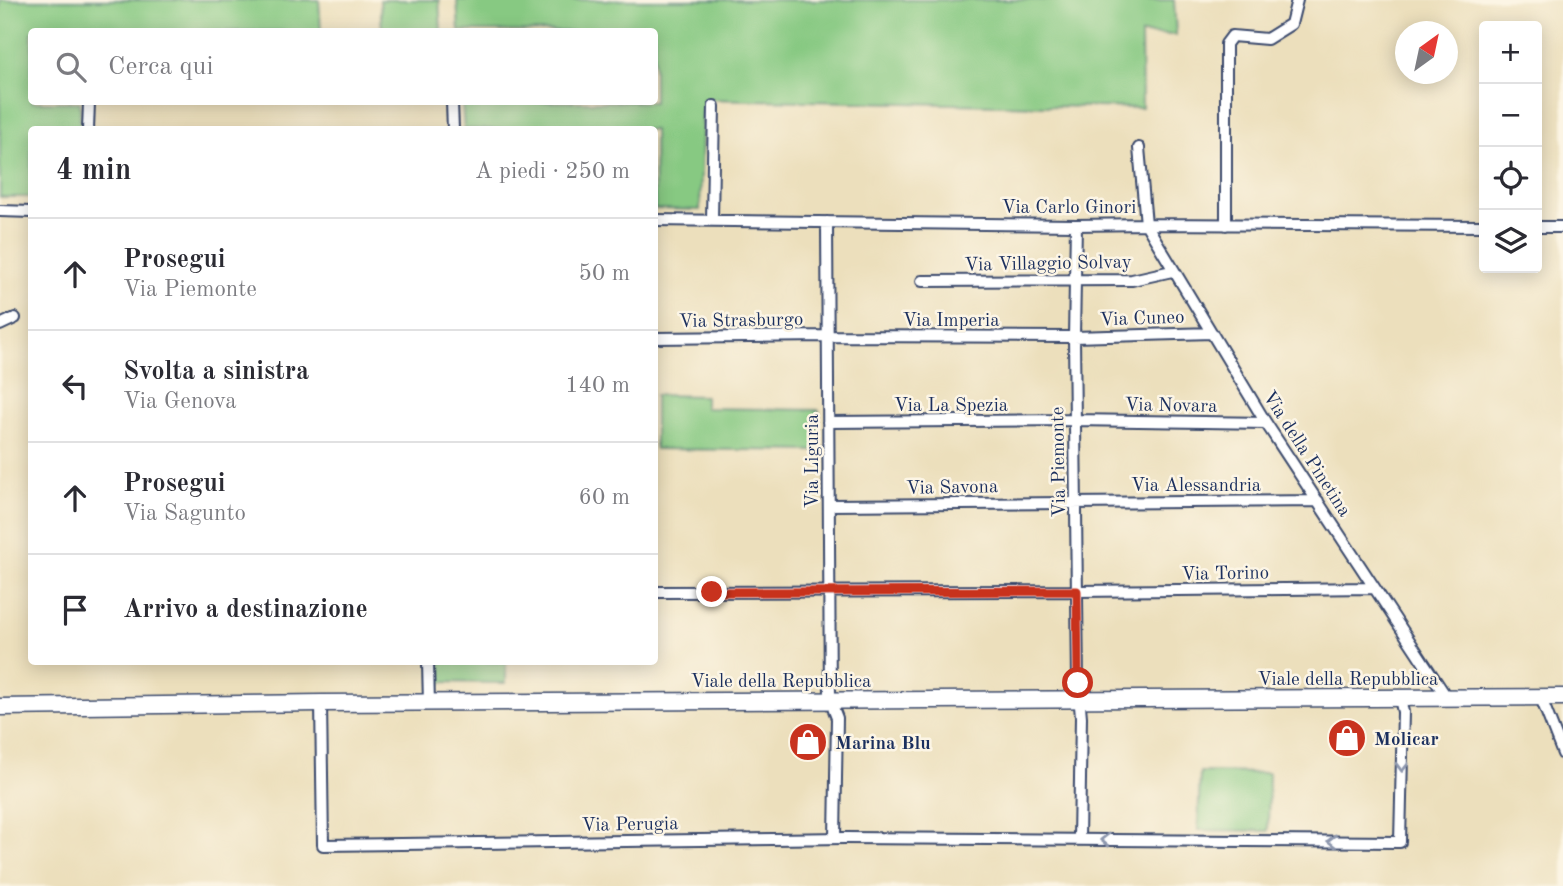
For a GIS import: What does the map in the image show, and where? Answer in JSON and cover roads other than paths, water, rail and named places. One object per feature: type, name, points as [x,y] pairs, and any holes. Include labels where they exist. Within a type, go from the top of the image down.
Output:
[{"type":"street","points":[[1226,225],[1226,44],[1232,36],[1267,39],[1291,24],[1297,0]]},
{"type":"street","points":[[88,126],[89,105]]},
{"type":"street","points":[[452,105],[453,126]]},
{"type":"street","points":[[712,220],[714,106]]},
{"type":"street","points":[[1139,148],[1146,224]]},
{"type":"street","points":[[0,211],[28,212]]},
{"type":"street","name":"Via Carlo Ginori","points":[[658,220],[1479,226]]},
{"type":"street","name":"Via Liguria","points":[[827,222],[830,700],[837,718],[835,838]]},
{"type":"street","name":"Via della Pinetina","points":[[1146,224],[1266,423],[1447,698]]},
{"type":"street","name":"Via Piemonte","points":[[1076,225],[1074,420],[1078,698],[1081,717],[1079,839]]},
{"type":"street","points":[[1542,227],[1563,227]]},
{"type":"street","name":"Via Villaggio Solvay","points":[[922,281],[1132,280],[1172,271]]},
{"type":"street","points":[[0,325],[15,318]]},
{"type":"street","name":"Via Cuneo","points":[[1074,337],[1212,333]]},
{"type":"street","name":"Via Imperia","points":[[828,336],[1074,337]]},
{"type":"street","name":"Via Strasburgo","points":[[658,338],[828,336]]},
{"type":"street","name":"Via Novara","points":[[1074,420],[1266,423]]},
{"type":"street","name":"Via La Spezia","points":[[828,422],[1074,420]]},
{"type":"street","name":"Via Alessandria","points":[[1075,502],[1318,501]]},
{"type":"street","name":"Via Savona","points":[[829,505],[1075,502]]},
{"type":"street","name":"Via Torino","points":[[658,592],[1374,588]]},
{"type":"street","points":[[428,665],[429,704]]},
{"type":"street","name":"Viale della Repubblica","points":[[0,707],[1078,698],[1563,697]]},
{"type":"street","points":[[1541,698],[1563,754]]},
{"type":"street","name":"Via Perugia","points":[[321,703],[324,845],[835,838],[1400,842],[1404,712],[1400,699]]},
{"type":"place","name":"Molicar","points":[[1347,738]]},
{"type":"place","name":"Marina Blu","points":[[808,742]]}]
